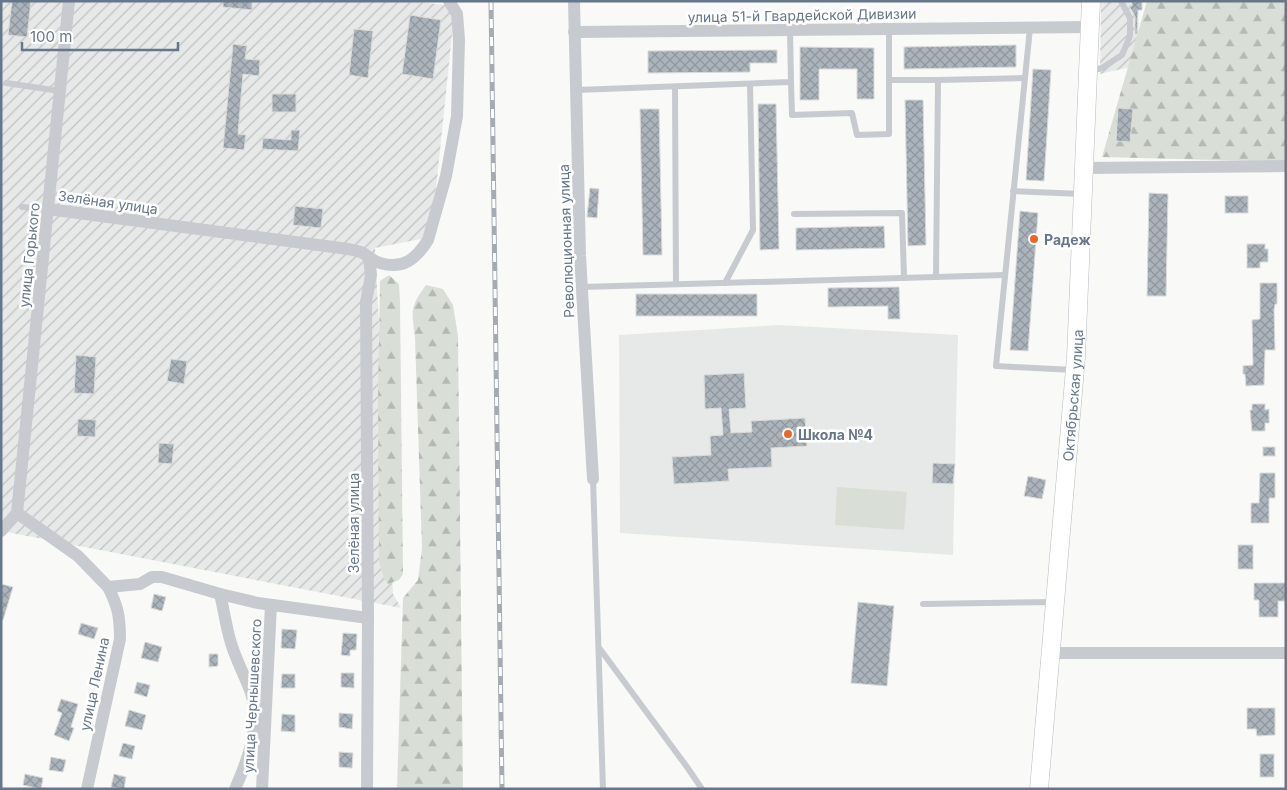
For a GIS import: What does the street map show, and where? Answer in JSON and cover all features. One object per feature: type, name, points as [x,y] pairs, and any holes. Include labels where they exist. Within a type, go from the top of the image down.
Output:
[{"type":"main road","name":"Октябрьская улица","points":[[1039,789],[1075,370],[1091,1]]},
{"type":"street","name":"улица Горького","points":[[17,512],[69,1]]},
{"type":"street","name":"Зелёная улица","points":[[48,209],[348,249],[362,253],[379,263],[399,266],[407,262],[422,249],[428,240],[446,176],[457,116],[459,40],[457,14],[449,1]]},
{"type":"street","name":"Революционная улица","points":[[574,1],[582,287],[593,480]]},
{"type":"street","name":"улица 51-й Гвардейской Дивизии","points":[[574,32],[1090,27]]},
{"type":"street","points":[[1084,168],[1286,166]]},
{"type":"street","name":"Зелёная улица","points":[[367,789],[366,302],[371,275],[369,258]]},
{"type":"street","points":[[1,531],[17,512]]},
{"type":"street","name":"улица Ленина","points":[[17,512],[78,556],[108,587],[118,608],[120,639],[87,789]]},
{"type":"street","points":[[108,587],[140,584],[152,577],[162,577],[220,594],[271,605],[368,618]]},
{"type":"street","points":[[220,594],[231,644],[251,694],[254,708],[253,735],[249,756],[235,789]]},
{"type":"street","name":"улица Чернышевского","points":[[262,789],[271,605]]},
{"type":"street","points":[[1051,653],[1286,653]]},
{"type":"lane","points":[[1089,71],[1102,68],[1122,54],[1130,36],[1130,18],[1121,1]]},
{"type":"lane","points":[[1030,28],[996,366],[1075,370]]},
{"type":"lane","points":[[790,30],[792,115],[852,113],[857,135],[889,134],[888,29]]},
{"type":"lane","points":[[889,80],[1025,78]]},
{"type":"lane","points":[[936,277],[938,80]]},
{"type":"lane","points":[[576,90],[791,82]]},
{"type":"lane","points":[[6,83],[60,91]]},
{"type":"lane","points":[[725,283],[753,230],[750,84]]},
{"type":"lane","points":[[675,87],[676,284]]},
{"type":"lane","points":[[1013,191],[1083,194]]},
{"type":"lane","points":[[22,207],[48,209]]},
{"type":"lane","points":[[794,214],[902,213],[904,278]]},
{"type":"lane","points":[[582,287],[1005,275]]},
{"type":"lane","points":[[593,480],[604,789]]},
{"type":"lane","points":[[923,604],[1055,602]]},
{"type":"lane","points":[[599,648],[702,789]]},
{"type":"shaded area","points":[[1,1],[409,1],[455,6],[431,237],[375,248],[393,594],[401,608],[1,531]]},
{"type":"shaded area","points":[[1101,1],[1138,1],[1139,65],[1100,74]]},
{"type":"shaded area","name":"Школа №4","points":[[780,325],[958,335],[953,555],[620,533],[619,335]]},
{"type":"green space","points":[[1147,1],[1286,1],[1286,162],[1102,157]]},
{"type":"green space","points":[[389,275],[399,284],[400,300],[403,574],[399,580],[388,584],[379,562],[378,400],[380,281]]},
{"type":"green space","points":[[426,285],[443,289],[453,305],[458,336],[463,789],[397,789],[403,598],[418,580],[422,548],[413,310],[417,299]]},
{"type":"green space","points":[[837,487],[907,492],[904,530],[835,525]]},
{"type":"building","points":[[12,1],[31,1],[27,37],[8,35]]},
{"type":"building","points":[[223,1],[252,1],[252,10],[223,7]]},
{"type":"building","points":[[1132,1],[1142,1],[1142,10],[1138,10],[1137,34],[1135,34],[1135,16],[1129,6],[1132,6]]},
{"type":"building","points":[[410,15],[441,20],[433,79],[402,74]]},
{"type":"building","points":[[354,29],[373,31],[368,78],[349,75]]},
{"type":"building","points":[[233,44],[247,46],[245,59],[260,60],[259,76],[243,74],[238,134],[246,135],[244,150],[223,148]]},
{"type":"building","points":[[1016,45],[1016,67],[904,69],[904,47]]},
{"type":"building","points":[[800,47],[874,48],[874,99],[857,99],[857,69],[819,69],[819,100],[800,100]]},
{"type":"building","points":[[777,50],[777,63],[750,63],[750,72],[648,73],[648,51]]},
{"type":"building","points":[[1033,69],[1051,70],[1044,181],[1026,180]]},
{"type":"building","points":[[272,94],[296,94],[296,112],[272,112]]},
{"type":"building","points":[[905,100],[923,100],[926,245],[908,246]]},
{"type":"building","points":[[758,104],[776,104],[779,249],[760,250]]},
{"type":"building","points":[[1118,108],[1133,109],[1130,142],[1116,141]]},
{"type":"building","points":[[640,109],[659,109],[662,255],[643,255]]},
{"type":"building","points":[[291,130],[300,130],[298,151],[262,149],[263,138],[291,140]]},
{"type":"building","points":[[590,188],[599,189],[597,218],[587,217]]},
{"type":"building","points":[[1149,193],[1168,194],[1166,296],[1147,296]]},
{"type":"building","points":[[1225,196],[1248,196],[1248,213],[1225,213]]},
{"type":"building","points":[[295,206],[323,209],[321,228],[293,225]]},
{"type":"building","points":[[1020,211],[1038,213],[1028,351],[1010,350]]},
{"type":"building","points":[[884,226],[885,248],[796,250],[796,228]]},
{"type":"building","points":[[1247,244],[1265,244],[1265,249],[1268,249],[1268,262],[1260,262],[1260,268],[1247,268]]},
{"type":"building","points":[[1260,283],[1277,283],[1277,304],[1275,304],[1274,310],[1275,350],[1265,350],[1264,385],[1246,386],[1243,366],[1253,365],[1252,320],[1260,319]]},
{"type":"building","points":[[899,287],[900,319],[888,319],[888,306],[828,307],[828,288]]},
{"type":"building","points":[[636,294],[757,294],[757,316],[636,316]]},
{"type":"building","points":[[76,355],[96,357],[94,394],[74,393]]},
{"type":"building","points":[[171,359],[187,361],[184,384],[167,381]]},
{"type":"building","points":[[744,373],[746,408],[729,409],[731,433],[752,432],[751,421],[805,418],[807,446],[771,448],[772,467],[728,469],[729,481],[674,484],[672,457],[711,455],[710,436],[723,435],[721,408],[705,409],[704,375]]},
{"type":"building","points":[[1252,404],[1265,404],[1265,410],[1269,409],[1269,423],[1265,423],[1265,431],[1252,431],[1250,410],[1252,410]]},
{"type":"building","points":[[78,419],[96,420],[95,437],[77,436]]},
{"type":"building","points":[[159,443],[174,444],[172,464],[158,463]]},
{"type":"building","points":[[1263,447],[1275,447],[1275,456],[1263,456]]},
{"type":"building","points":[[933,463],[955,464],[953,484],[932,483]]},
{"type":"building","points":[[1260,473],[1275,473],[1275,498],[1269,498],[1269,523],[1251,523],[1251,503],[1259,503]]},
{"type":"building","points":[[1028,476],[1046,480],[1042,499],[1024,496]]},
{"type":"building","points":[[1238,545],[1253,545],[1253,569],[1238,569]]},
{"type":"building","points":[[1254,583],[1286,583],[1286,601],[1278,601],[1278,617],[1259,617],[1259,600],[1254,600]]},
{"type":"building","points":[[1,584],[13,587],[3,620],[1,620]]},
{"type":"building","points":[[154,594],[166,597],[162,611],[151,608]]},
{"type":"building","points":[[858,602],[894,606],[887,686],[851,683]]},
{"type":"building","points":[[81,623],[98,628],[94,639],[78,634]]},
{"type":"building","points":[[282,629],[297,630],[295,649],[281,648]]},
{"type":"building","points":[[343,633],[357,634],[356,650],[350,650],[350,656],[341,655]]},
{"type":"building","points":[[145,642],[162,647],[158,662],[141,658]]},
{"type":"building","points":[[209,654],[218,654],[218,666],[209,667]]},
{"type":"building","points":[[341,673],[354,673],[354,688],[341,687]]},
{"type":"building","points":[[282,674],[295,674],[295,688],[281,688]]},
{"type":"building","points":[[137,682],[150,685],[147,697],[134,693]]},
{"type":"building","points":[[61,699],[78,704],[71,727],[74,728],[69,741],[54,735],[62,713],[57,711]]},
{"type":"building","points":[[1247,708],[1275,708],[1275,735],[1257,736],[1256,729],[1247,729]]},
{"type":"building","points":[[129,710],[146,715],[142,730],[125,726]]},
{"type":"building","points":[[339,713],[353,714],[352,729],[339,727]]},
{"type":"building","points":[[282,714],[295,715],[295,732],[281,731]]},
{"type":"building","points":[[123,743],[135,746],[132,759],[119,756]]},
{"type":"building","points":[[339,752],[353,753],[352,768],[339,767]]},
{"type":"building","points":[[1260,754],[1274,754],[1274,777],[1260,777]]},
{"type":"building","points":[[51,757],[66,760],[63,772],[49,770]]},
{"type":"building","points":[[25,774],[43,778],[41,789],[23,785]]},
{"type":"building","points":[[114,774],[126,777],[124,789],[111,787]]},
{"type":"railway","points":[[491,1],[502,789]]},
{"type":"place","name":"Радеж","points":[[1034,239]]},
{"type":"place","name":"Школа №4","points":[[788,434]]}]
